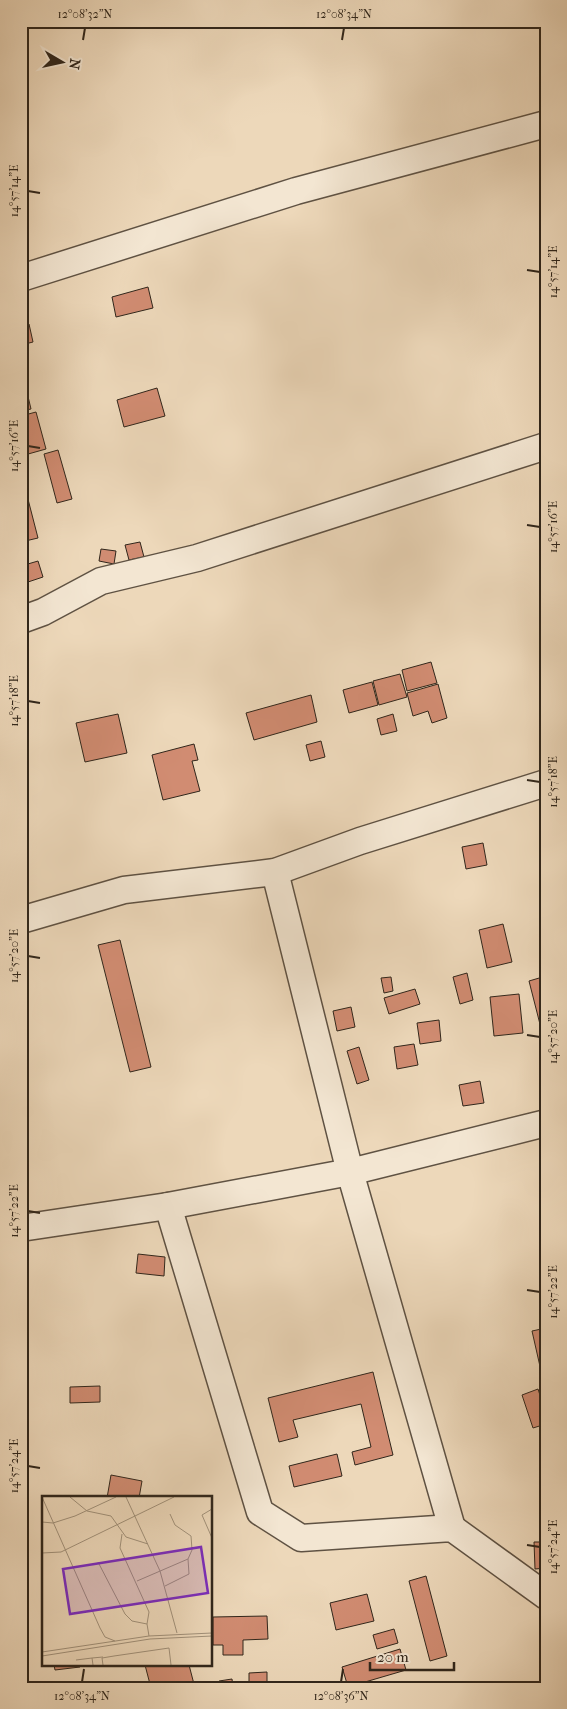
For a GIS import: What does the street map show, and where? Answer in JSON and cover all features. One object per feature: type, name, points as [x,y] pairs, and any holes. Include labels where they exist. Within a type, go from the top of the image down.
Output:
[{"type":"street","points":[[21,278],[296,191],[546,124]]},
{"type":"street","points":[[21,620],[42,612],[100,581],[197,558],[546,446]]},
{"type":"street","points":[[21,920],[124,890],[275,872],[360,841],[546,783]]},
{"type":"street","points":[[275,872],[350,1172],[452,1528],[546,1596]]},
{"type":"street","points":[[21,1228],[168,1206],[350,1172],[546,1122]]},
{"type":"street","points":[[168,1206],[260,1512],[301,1538],[452,1528]]},
{"type":"building","points":[[148,287],[153,308],[116,317],[112,297]]},
{"type":"building","points":[[29,324],[33,342],[21,345],[21,326]]},
{"type":"building","points":[[21,367],[31,409],[21,411]]},
{"type":"building","points":[[157,388],[165,416],[124,427],[117,400]]},
{"type":"building","points":[[36,412],[46,449],[21,456],[21,416]]},
{"type":"building","points":[[58,450],[72,499],[57,503],[44,454]]},
{"type":"building","points":[[21,472],[38,538],[21,542]]},
{"type":"building","points":[[140,542],[144,557],[129,560],[125,545]]},
{"type":"building","points":[[101,549],[116,551],[114,564],[99,561]]},
{"type":"building","points":[[38,561],[43,577],[22,584],[21,566]]},
{"type":"building","points":[[431,662],[437,683],[407,691],[402,670]]},
{"type":"building","points":[[400,674],[407,697],[379,705],[373,681]]},
{"type":"building","points":[[372,682],[378,705],[349,713],[343,690]]},
{"type":"building","points":[[438,684],[447,718],[432,723],[428,711],[413,716],[407,693]]},
{"type":"building","points":[[311,695],[317,722],[254,740],[246,713]]},
{"type":"building","points":[[118,714],[127,753],[85,762],[76,723]]},
{"type":"building","points":[[393,714],[397,731],[381,735],[377,719]]},
{"type":"building","points":[[321,741],[325,757],[310,761],[306,745]]},
{"type":"building","points":[[194,744],[198,760],[192,761],[200,791],[163,800],[152,755]]},
{"type":"building","points":[[483,843],[487,865],[466,869],[462,847]]},
{"type":"building","points":[[503,924],[512,962],[487,968],[479,930]]},
{"type":"building","points":[[120,940],[151,1067],[130,1072],[98,945]]},
{"type":"building","points":[[467,973],[473,1000],[460,1004],[453,977]]},
{"type":"building","points":[[546,976],[546,1035],[543,1036],[529,981]]},
{"type":"building","points":[[391,977],[393,991],[384,993],[381,978]]},
{"type":"building","points":[[415,989],[420,1004],[389,1014],[384,998]]},
{"type":"building","points":[[519,994],[523,1033],[494,1036],[490,997]]},
{"type":"building","points":[[351,1007],[355,1027],[337,1031],[333,1011]]},
{"type":"building","points":[[439,1020],[441,1041],[420,1044],[417,1023]]},
{"type":"building","points":[[414,1044],[418,1065],[397,1069],[394,1047]]},
{"type":"building","points":[[359,1047],[369,1080],[357,1084],[347,1051]]},
{"type":"building","points":[[480,1081],[484,1103],[463,1106],[459,1085]]},
{"type":"building","points":[[138,1254],[165,1257],[164,1276],[136,1273]]},
{"type":"building","points":[[546,1328],[546,1393],[532,1331]]},
{"type":"building","points":[[373,1372],[393,1455],[355,1465],[352,1452],[371,1447],[361,1404],[293,1420],[298,1437],[279,1442],[268,1398]]},
{"type":"building","points":[[100,1386],[100,1402],[70,1403],[70,1387]]},
{"type":"building","points":[[538,1389],[546,1414],[546,1424],[533,1428],[522,1395]]},
{"type":"building","points":[[337,1454],[342,1476],[294,1487],[289,1466]]},
{"type":"building","points":[[111,1475],[142,1481],[139,1496],[107,1496]]},
{"type":"building","points":[[534,1542],[546,1542],[546,1568],[535,1569]]},
{"type":"building","points":[[426,1576],[447,1656],[430,1661],[409,1581]]},
{"type":"building","points":[[367,1594],[374,1621],[336,1630],[330,1603]]},
{"type":"building","points":[[267,1616],[268,1639],[243,1640],[243,1655],[223,1655],[223,1645],[213,1645],[213,1617]]},
{"type":"building","points":[[394,1629],[398,1643],[377,1649],[373,1635]]},
{"type":"building","points":[[400,1649],[406,1670],[348,1687],[342,1667]]},
{"type":"building","points":[[54,1666],[80,1667],[55,1670]]},
{"type":"building","points":[[145,1666],[189,1666],[195,1688],[151,1688]]},
{"type":"building","points":[[267,1672],[267,1688],[249,1688],[249,1673]]},
{"type":"building","points":[[232,1679],[233,1688],[220,1688],[219,1681]]}]
